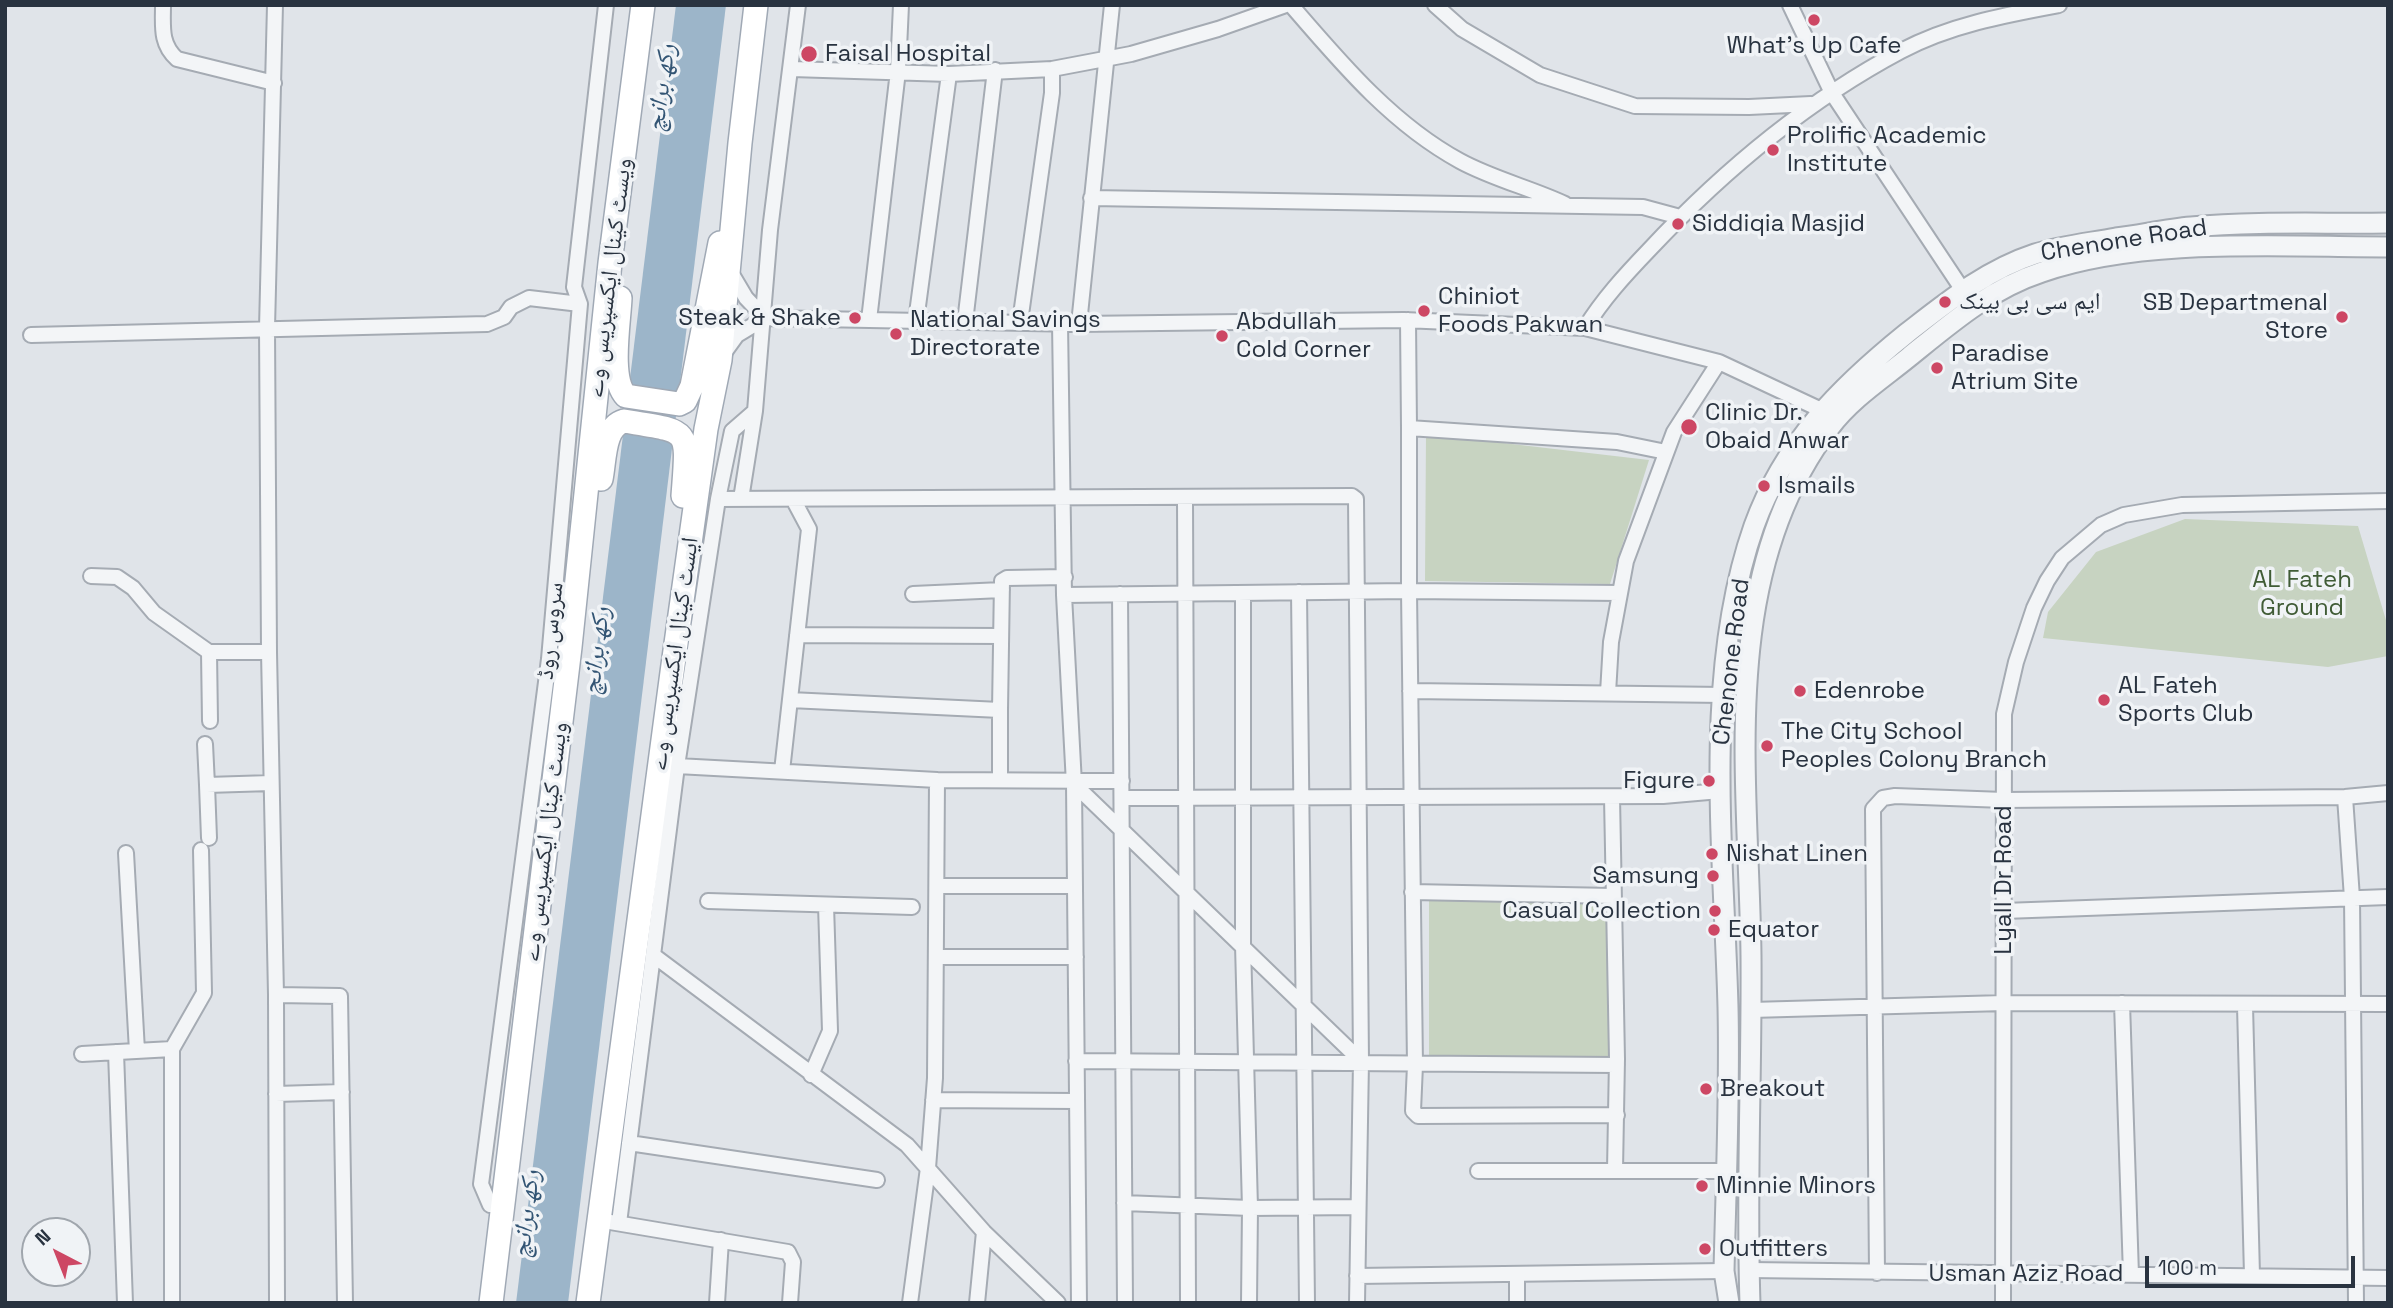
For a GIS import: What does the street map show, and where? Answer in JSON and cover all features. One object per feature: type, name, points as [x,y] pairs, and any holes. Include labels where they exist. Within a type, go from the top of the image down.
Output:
[{"type":"main road","name":"ویسٹ کینال ایکسپریس وے","points":[[491,1303],[570,647],[596,394],[643,5]]},
{"type":"main road","name":"ایسٹ کینال ایکسپریس وے","points":[[588,1303],[610,1221],[673,665],[706,429],[720,360],[756,5]]},
{"type":"main road","points":[[628,120],[617,371],[618,385],[626,396],[679,404],[685,401],[692,386],[740,143]]},
{"type":"main road","points":[[570,647],[609,433],[617,423],[624,421],[675,429],[685,440],[686,448],[673,665]]},
{"type":"main road","points":[[478,1303],[490,1205],[516,1086]]},
{"type":"main road","points":[[595,1303],[610,1221]]},
{"type":"street","points":[[163,5],[163,40],[167,51],[177,59],[274,83]]},
{"type":"street","points":[[275,5],[267,328],[269,652],[276,995],[276,1303]]},
{"type":"street","name":"سروس روڈ","points":[[490,1205],[481,1184],[549,659],[580,304],[575,287],[606,5]]},
{"type":"street","points":[[741,499],[755,411],[765,318],[770,230],[798,5]]},
{"type":"street","points":[[869,320],[898,71],[901,5]]},
{"type":"street","points":[[1079,324],[1112,5]]},
{"type":"street","points":[[792,69],[949,74],[1052,69],[1107,60],[1218,29],[1288,5],[1349,72],[1413,131],[1462,162],[1569,206]]},
{"type":"street","points":[[1434,5],[1462,29],[1540,75],[1635,106],[1749,107],[1811,104]]},
{"type":"street","points":[[1790,5],[1832,93],[1962,289]]},
{"type":"street","points":[[1585,328],[1598,307],[1680,217],[1811,104],[1902,50],[1953,29],[2059,5]]},
{"type":"street","points":[[1020,322],[1049,117],[1052,69]]},
{"type":"street","points":[[965,322],[995,70]]},
{"type":"street","points":[[916,321],[949,74]]},
{"type":"street","points":[[1091,198],[1643,207],[1680,217]]},
{"type":"street","name":"Chenone Road","points":[[1750,1303],[1750,855],[1744,719],[1755,616],[1780,518],[1829,413],[1888,349],[1962,289],[2010,263],[2065,246],[2191,227],[2388,223]]},
{"type":"street","name":"Chenone Road","points":[[1728,1303],[1724,1271],[1728,1010],[1720,791],[1724,695],[1731,625],[1754,527],[1771,488],[1802,435],[1973,304],[2041,272],[2089,259],[2157,251],[2388,247]]},
{"type":"street","points":[[730,271],[746,298],[765,318]]},
{"type":"street","points":[[32,335],[487,324],[504,317],[511,307],[529,298],[580,304]]},
{"type":"street","points":[[720,360],[737,335],[765,318],[1079,324],[1408,320],[1585,328],[1719,362],[1829,413]]},
{"type":"street","points":[[1408,320],[1415,1065],[1413,1111],[1418,1116],[1617,1115]]},
{"type":"street","points":[[1060,323],[1064,594],[1074,782],[1079,1303]]},
{"type":"street","points":[[1608,693],[1611,642],[1626,561],[1674,432],[1719,362]]},
{"type":"street","points":[[755,411],[732,431],[718,499],[677,766],[629,1143],[610,1221],[788,1252],[793,1262],[790,1303]]},
{"type":"street","points":[[1409,428],[1617,442],[1666,452]]},
{"type":"street","points":[[718,499],[1352,496],[1357,503],[1357,797],[1361,1061],[1357,1303]]},
{"type":"street","points":[[1185,498],[1188,1303]]},
{"type":"street","points":[[782,771],[810,528],[793,499]]},
{"type":"street","name":"Lyall Dr Road","points":[[2003,1303],[2004,713],[2016,662],[2034,608],[2062,558],[2085,536],[2124,515],[2153,508],[2388,501]]},
{"type":"street","points":[[91,576],[117,577],[133,588],[154,613],[209,652],[269,652]]},
{"type":"street","points":[[1000,780],[1004,578],[1065,577]]},
{"type":"street","points":[[913,594],[1002,590]]},
{"type":"street","points":[[1064,594],[1356,591],[1620,593]]},
{"type":"street","points":[[1298,592],[1307,1303]]},
{"type":"street","points":[[1121,594],[1125,1303]]},
{"type":"street","points":[[1243,594],[1243,946],[1251,1208],[1249,1303]]},
{"type":"street","points":[[797,635],[1001,636]]},
{"type":"street","points":[[209,652],[210,721]]},
{"type":"street","points":[[1410,691],[1724,695]]},
{"type":"street","points":[[790,700],[1000,710]]},
{"type":"street","points":[[172,1303],[172,1049],[204,993],[208,785],[205,744]]},
{"type":"street","points":[[677,766],[937,780],[1122,781]]},
{"type":"street","points":[[910,1303],[928,1168],[933,1100],[937,780]]},
{"type":"street","points":[[1074,782],[1361,1061]]},
{"type":"street","points":[[208,785],[271,783]]},
{"type":"street","points":[[1123,798],[1612,797],[1720,791]]},
{"type":"street","points":[[1877,1273],[1873,809],[1882,798],[1895,796],[2004,800],[2345,797],[2388,793]]},
{"type":"street","points":[[1612,797],[1617,1065],[1615,1170]]},
{"type":"street","points":[[2345,797],[2352,898],[2356,1303]]},
{"type":"street","points":[[127,853],[137,1051]]},
{"type":"street","points":[[937,886],[1075,886]]},
{"type":"street","points":[[1412,892],[1613,896]]},
{"type":"street","points":[[2004,911],[2388,897]]},
{"type":"street","points":[[708,901],[912,907]]},
{"type":"street","points":[[811,1075],[830,1031],[826,905]]},
{"type":"street","points":[[653,955],[811,1075],[884,1126],[928,1168],[984,1233],[1058,1303]]},
{"type":"street","points":[[936,957],[1076,957]]},
{"type":"street","points":[[276,995],[340,996],[345,1303]]},
{"type":"street","points":[[1751,1010],[2004,1003],[2245,1006],[2388,1004]]},
{"type":"street","points":[[2122,1003],[2131,1275]]},
{"type":"street","points":[[2245,1006],[2252,1275]]},
{"type":"street","points":[[82,1054],[172,1049]]},
{"type":"street","points":[[116,1052],[125,1303]]},
{"type":"street","points":[[1076,1061],[1361,1061],[1415,1065],[1617,1065]]},
{"type":"street","points":[[276,1094],[342,1092]]},
{"type":"street","points":[[933,1100],[1076,1101]]},
{"type":"street","points":[[629,1143],[877,1180]]},
{"type":"street","points":[[1478,1171],[1727,1171]]},
{"type":"street","points":[[1124,1203],[1188,1207],[1358,1207]]},
{"type":"street","points":[[977,1303],[984,1233]]},
{"type":"street","points":[[717,1303],[721,1240]]},
{"type":"street","name":"Usman Aziz Road","points":[[1749,1270],[2388,1278]]},
{"type":"street","points":[[1357,1276],[1517,1276],[1724,1271]]},
{"type":"street","points":[[1517,1276],[1517,1303]]},
{"type":"green space","points":[[1426,434],[1649,460],[1610,584],[1425,581]]},
{"type":"green space","name":"AL Fateh Ground","points":[[2185,519],[2358,526],[2388,627],[2388,656],[2328,667],[2043,638],[2048,612],[2096,552]]},
{"type":"green space","points":[[1429,896],[1613,901],[1617,1059],[1429,1060]]},
{"type":"water","name":"رکھ برانچ","points":[[676,5],[726,5],[568,1303],[516,1303]]},
{"type":"place","name":"What's Up Cafe","points":[[1814,20]]},
{"type":"place","name":"Faisal Hospital","points":[[809,54]]},
{"type":"place","name":"Prolific Academic Institute","points":[[1773,150]]},
{"type":"place","name":"Siddiqia Masjid","points":[[1678,224]]},
{"type":"place","name":"ایم سی بی بینک","points":[[1945,302]]},
{"type":"place","name":"Chiniot Foods Pakwan","points":[[1424,311]]},
{"type":"place","name":"SB Departmenal Store","points":[[2342,317]]},
{"type":"place","name":"Steak & Shake","points":[[855,318]]},
{"type":"place","name":"National Savings Directorate","points":[[896,334]]},
{"type":"place","name":"Abdullah Cold Corner","points":[[1222,336]]},
{"type":"place","name":"Paradise Atrium Site","points":[[1937,368]]},
{"type":"place","name":"Clinic Dr. Obaid Anwar","points":[[1689,427]]},
{"type":"place","name":"Ismails","points":[[1764,486]]},
{"type":"place","name":"Edenrobe","points":[[1800,691]]},
{"type":"place","name":"AL Fateh Sports Club","points":[[2104,700]]},
{"type":"place","name":"The City School Peoples Colony Branch","points":[[1767,746]]},
{"type":"place","name":"Figure","points":[[1709,781]]},
{"type":"place","name":"Nishat Linen","points":[[1712,854]]},
{"type":"place","name":"Samsung","points":[[1713,876]]},
{"type":"place","name":"Casual Collection","points":[[1715,911]]},
{"type":"place","name":"Equator","points":[[1714,930]]},
{"type":"place","name":"Breakout","points":[[1706,1089]]},
{"type":"place","name":"Minnie Minors","points":[[1702,1186]]},
{"type":"place","name":"Outfitters","points":[[1705,1249]]}]
